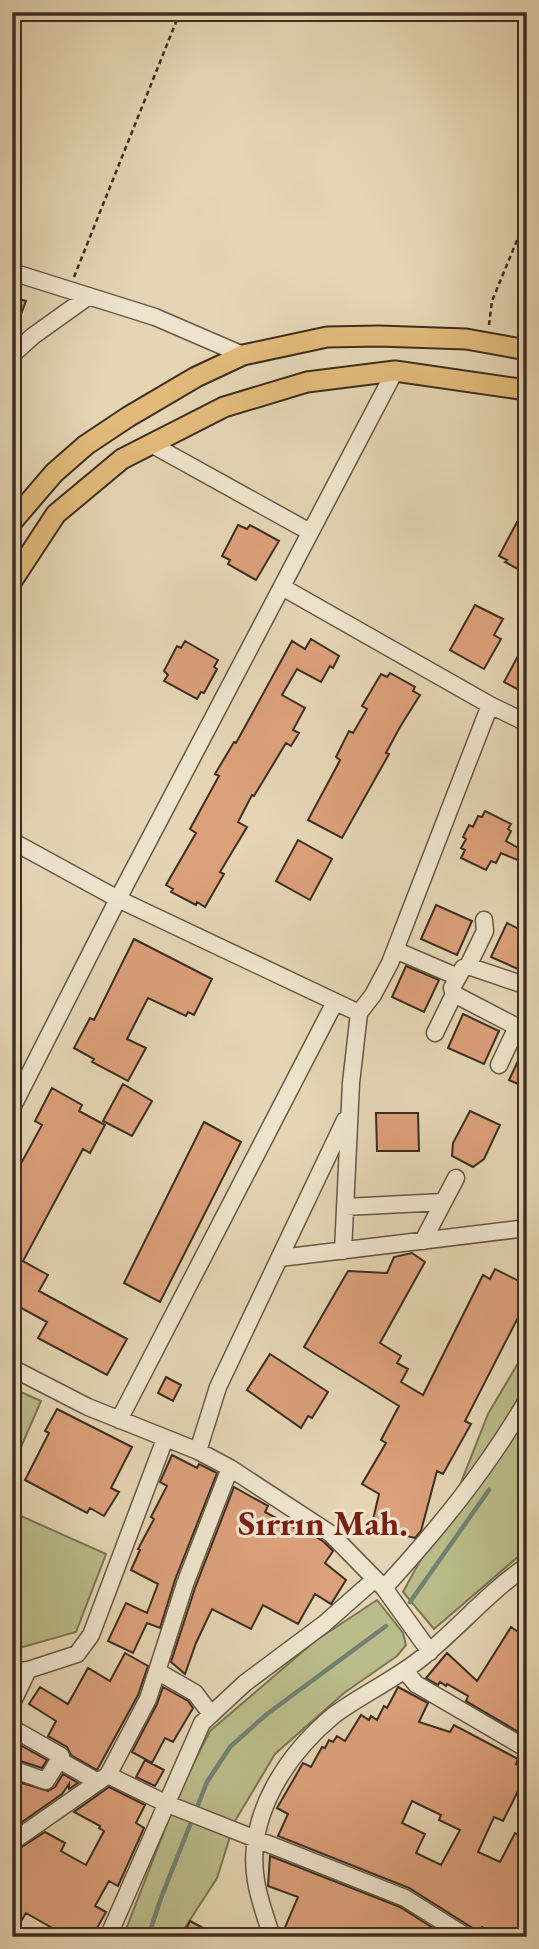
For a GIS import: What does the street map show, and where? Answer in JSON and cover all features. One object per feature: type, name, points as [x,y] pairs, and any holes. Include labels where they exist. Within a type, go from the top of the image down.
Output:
[{"type":"main road","points":[[12,522],[54,474],[86,445],[196,377],[243,355],[327,337],[466,339],[527,350]]},
{"type":"main road","points":[[12,581],[56,514],[122,459],[223,407],[307,382],[395,370],[527,390]]},
{"type":"street","points":[[12,272],[155,317],[243,355]]},
{"type":"street","points":[[12,355],[33,336],[89,296]]},
{"type":"street","points":[[12,1108],[118,899],[395,370]]},
{"type":"street","points":[[151,444],[310,533]]},
{"type":"street","points":[[282,587],[490,705],[527,723]]},
{"type":"street","points":[[343,1251],[349,1111],[359,1013],[373,995],[395,950],[490,705]]},
{"type":"street","points":[[12,841],[118,899],[359,1013]]},
{"type":"street","points":[[484,920],[485,931],[452,988],[454,994],[522,1030],[499,1065]]},
{"type":"street","points":[[395,950],[463,972],[527,986]]},
{"type":"street","points":[[435,1033],[454,994]]},
{"type":"street","points":[[119,1420],[335,1002]]},
{"type":"street","points":[[198,1451],[218,1387],[349,1111]]},
{"type":"street","points":[[423,1241],[456,1178]]},
{"type":"street","points":[[345,1207],[443,1202]]},
{"type":"street","points":[[280,1258],[527,1228]]},
{"type":"street","points":[[12,1368],[119,1420],[198,1451],[230,1468],[331,1534],[379,1584],[430,1652]]},
{"type":"street","points":[[108,1937],[202,1723],[245,1683],[379,1584],[421,1548],[501,1445],[527,1400]]},
{"type":"street","points":[[12,1703],[20,1671],[77,1654],[91,1635],[165,1439]]},
{"type":"street","points":[[12,1842],[103,1779],[148,1699],[188,1574],[230,1468]]},
{"type":"street","points":[[272,1937],[255,1879],[256,1839],[268,1799],[289,1760],[335,1715],[430,1652],[527,1566]]},
{"type":"street","points":[[158,1671],[195,1693],[211,1714]]},
{"type":"street","points":[[405,1671],[416,1684],[527,1749]]},
{"type":"street","points":[[12,1728],[61,1756],[47,1781],[12,1769]]},
{"type":"street","points":[[59,1760],[405,1898],[467,1937]]},
{"type":"path","points":[[69,290],[180,12]]},
{"type":"path","points":[[488,342],[492,301],[527,216]]},
{"type":"green space","points":[[527,1348],[527,1549],[434,1629],[403,1592],[456,1495],[488,1414]]},
{"type":"green space","points":[[12,1388],[41,1401],[12,1468]]},
{"type":"green space","points":[[12,1512],[106,1554],[76,1632],[12,1650]]},
{"type":"green space","points":[[377,1600],[403,1633],[406,1645],[397,1656],[344,1693],[275,1754],[235,1821],[217,1878],[179,1937],[123,1937],[181,1788],[210,1731],[315,1641]]},
{"type":"building","points":[[12,297],[26,301],[13,335],[12,334]]},
{"type":"building","points":[[517,522],[527,527],[527,574],[499,556]]},
{"type":"building","points":[[238,525],[247,529],[250,525],[279,541],[256,580],[228,564],[230,560],[222,556]]},
{"type":"building","points":[[475,605],[503,619],[494,635],[501,639],[484,669],[450,650]]},
{"type":"building","points":[[311,639],[339,656],[321,682],[297,669],[282,695],[305,708],[293,730],[299,733],[291,746],[286,743],[254,796],[252,795],[238,822],[247,827],[220,872],[224,874],[205,907],[197,902],[196,905],[171,892],[173,889],[166,885],[196,833],[190,829],[219,776],[215,774],[234,742],[236,743],[292,641],[305,649]]},
{"type":"building","points":[[527,639],[527,694],[504,682]]},
{"type":"building","points":[[185,641],[218,660],[214,667],[217,669],[204,693],[201,692],[197,699],[164,681],[168,675],[164,671],[177,646],[181,648]]},
{"type":"building","points":[[390,673],[415,687],[413,691],[420,695],[400,727],[386,753],[389,754],[342,838],[308,820],[340,760],[336,757],[349,731],[353,733],[367,709],[362,706],[381,674],[387,677]]},
{"type":"building","points":[[485,811],[511,824],[506,841],[527,853],[527,864],[501,853],[496,863],[491,861],[486,870],[461,858],[465,850],[461,848],[466,839],[463,837],[469,825],[473,827],[478,816],[482,817]]},
{"type":"building","points":[[298,840],[332,859],[310,900],[276,881]]},
{"type":"building","points":[[436,905],[472,921],[457,955],[421,939]]},
{"type":"building","points":[[507,923],[527,933],[527,973],[491,957]]},
{"type":"building","points":[[134,939],[212,979],[194,1015],[188,1012],[186,1016],[148,998],[127,1039],[146,1048],[128,1081],[92,1062],[94,1059],[74,1048],[90,1018],[94,1020]]},
{"type":"building","points":[[406,966],[439,980],[424,1012],[392,997]]},
{"type":"building","points":[[463,1014],[499,1031],[484,1064],[448,1048]]},
{"type":"building","points":[[527,1042],[527,1088],[509,1080]]},
{"type":"building","points":[[123,1084],[152,1101],[132,1136],[103,1121]]},
{"type":"building","points":[[52,1088],[82,1105],[79,1111],[105,1125],[90,1153],[83,1149],[23,1261],[48,1275],[39,1291],[127,1339],[107,1375],[38,1338],[47,1322],[12,1303],[12,1180],[42,1125],[35,1121]]},
{"type":"building","points":[[470,1111],[500,1125],[484,1159],[473,1167],[452,1156],[453,1143]]},
{"type":"building","points":[[376,1113],[418,1113],[419,1151],[377,1151]]},
{"type":"building","points":[[204,1122],[241,1142],[160,1302],[124,1283]]},
{"type":"building","points":[[412,1253],[425,1262],[380,1343],[401,1356],[397,1363],[408,1369],[401,1382],[423,1395],[483,1275],[490,1279],[495,1269],[527,1285],[527,1300],[465,1421],[471,1424],[443,1474],[437,1471],[421,1531],[415,1538],[371,1528],[379,1494],[362,1484],[386,1443],[381,1440],[399,1406],[304,1347],[348,1271],[387,1273],[394,1257]]},
{"type":"building","points":[[270,1354],[328,1392],[312,1418],[308,1416],[301,1428],[247,1390]]},
{"type":"building","points":[[166,1377],[181,1385],[173,1401],[158,1393]]},
{"type":"building","points":[[57,1409],[132,1447],[111,1488],[119,1492],[104,1516],[90,1508],[87,1513],[25,1480],[49,1433],[45,1431]]},
{"type":"building","points":[[172,1455],[197,1468],[199,1464],[217,1473],[175,1580],[160,1628],[147,1623],[133,1653],[108,1641],[126,1603],[147,1613],[158,1584],[131,1570],[140,1550],[138,1549],[154,1519],[151,1517],[167,1486],[160,1482]]},
{"type":"building","points":[[234,1487],[268,1506],[265,1512],[324,1542],[333,1551],[325,1563],[346,1580],[331,1604],[315,1594],[298,1624],[263,1605],[251,1629],[212,1609],[185,1674],[171,1662],[195,1588]]},
{"type":"building","points":[[511,1627],[527,1638],[527,1737],[466,1701],[468,1696],[447,1684],[446,1686],[440,1682],[438,1685],[426,1678],[447,1653],[477,1681]]},
{"type":"building","points":[[125,1653],[148,1666],[138,1695],[97,1770],[71,1755],[67,1747],[48,1736],[56,1721],[29,1704],[40,1687],[68,1704],[88,1668],[110,1681]]},
{"type":"building","points":[[163,1687],[188,1701],[193,1708],[173,1742],[165,1738],[152,1763],[132,1752]]},
{"type":"building","points":[[398,1687],[428,1703],[419,1722],[450,1732],[454,1725],[518,1759],[516,1764],[527,1771],[527,1786],[522,1783],[503,1821],[494,1817],[478,1852],[500,1862],[515,1833],[527,1839],[527,1937],[502,1937],[482,1927],[479,1932],[409,1888],[278,1836],[288,1814],[277,1808],[303,1763],[311,1767],[329,1740],[333,1742],[337,1736],[345,1741],[361,1715],[369,1720],[371,1716],[377,1720],[384,1706],[387,1708]],"holes":[[[412,1801],[441,1815],[439,1820],[460,1830],[441,1865],[416,1853],[425,1834],[402,1823]]]},
{"type":"building","points":[[22,1746],[47,1760],[42,1768],[14,1759]]},
{"type":"building","points":[[145,1760],[164,1770],[155,1786],[136,1777]]},
{"type":"building","points":[[63,1774],[78,1783],[69,1789],[69,1784],[62,1794],[12,1829],[12,1780],[48,1791],[55,1787]]},
{"type":"building","points":[[109,1787],[145,1805],[136,1823],[144,1828],[118,1886],[109,1881],[95,1906],[106,1912],[92,1937],[68,1937],[26,1913],[12,1936],[14,1852],[45,1832],[65,1843],[61,1851],[86,1865],[104,1831],[74,1812]]},
{"type":"building","points":[[270,1856],[400,1907],[447,1937],[294,1937],[283,1932],[298,1897],[268,1886]]},
{"type":"building","points":[[190,1921],[220,1937],[182,1937]]},
{"type":"waterway","points":[[410,1602],[489,1490]]},
{"type":"waterway","points":[[148,1937],[207,1782],[230,1747],[267,1714],[386,1626]]},
{"type":"district","name":"Sırrın Mah.","points":[[323,1522]]}]
